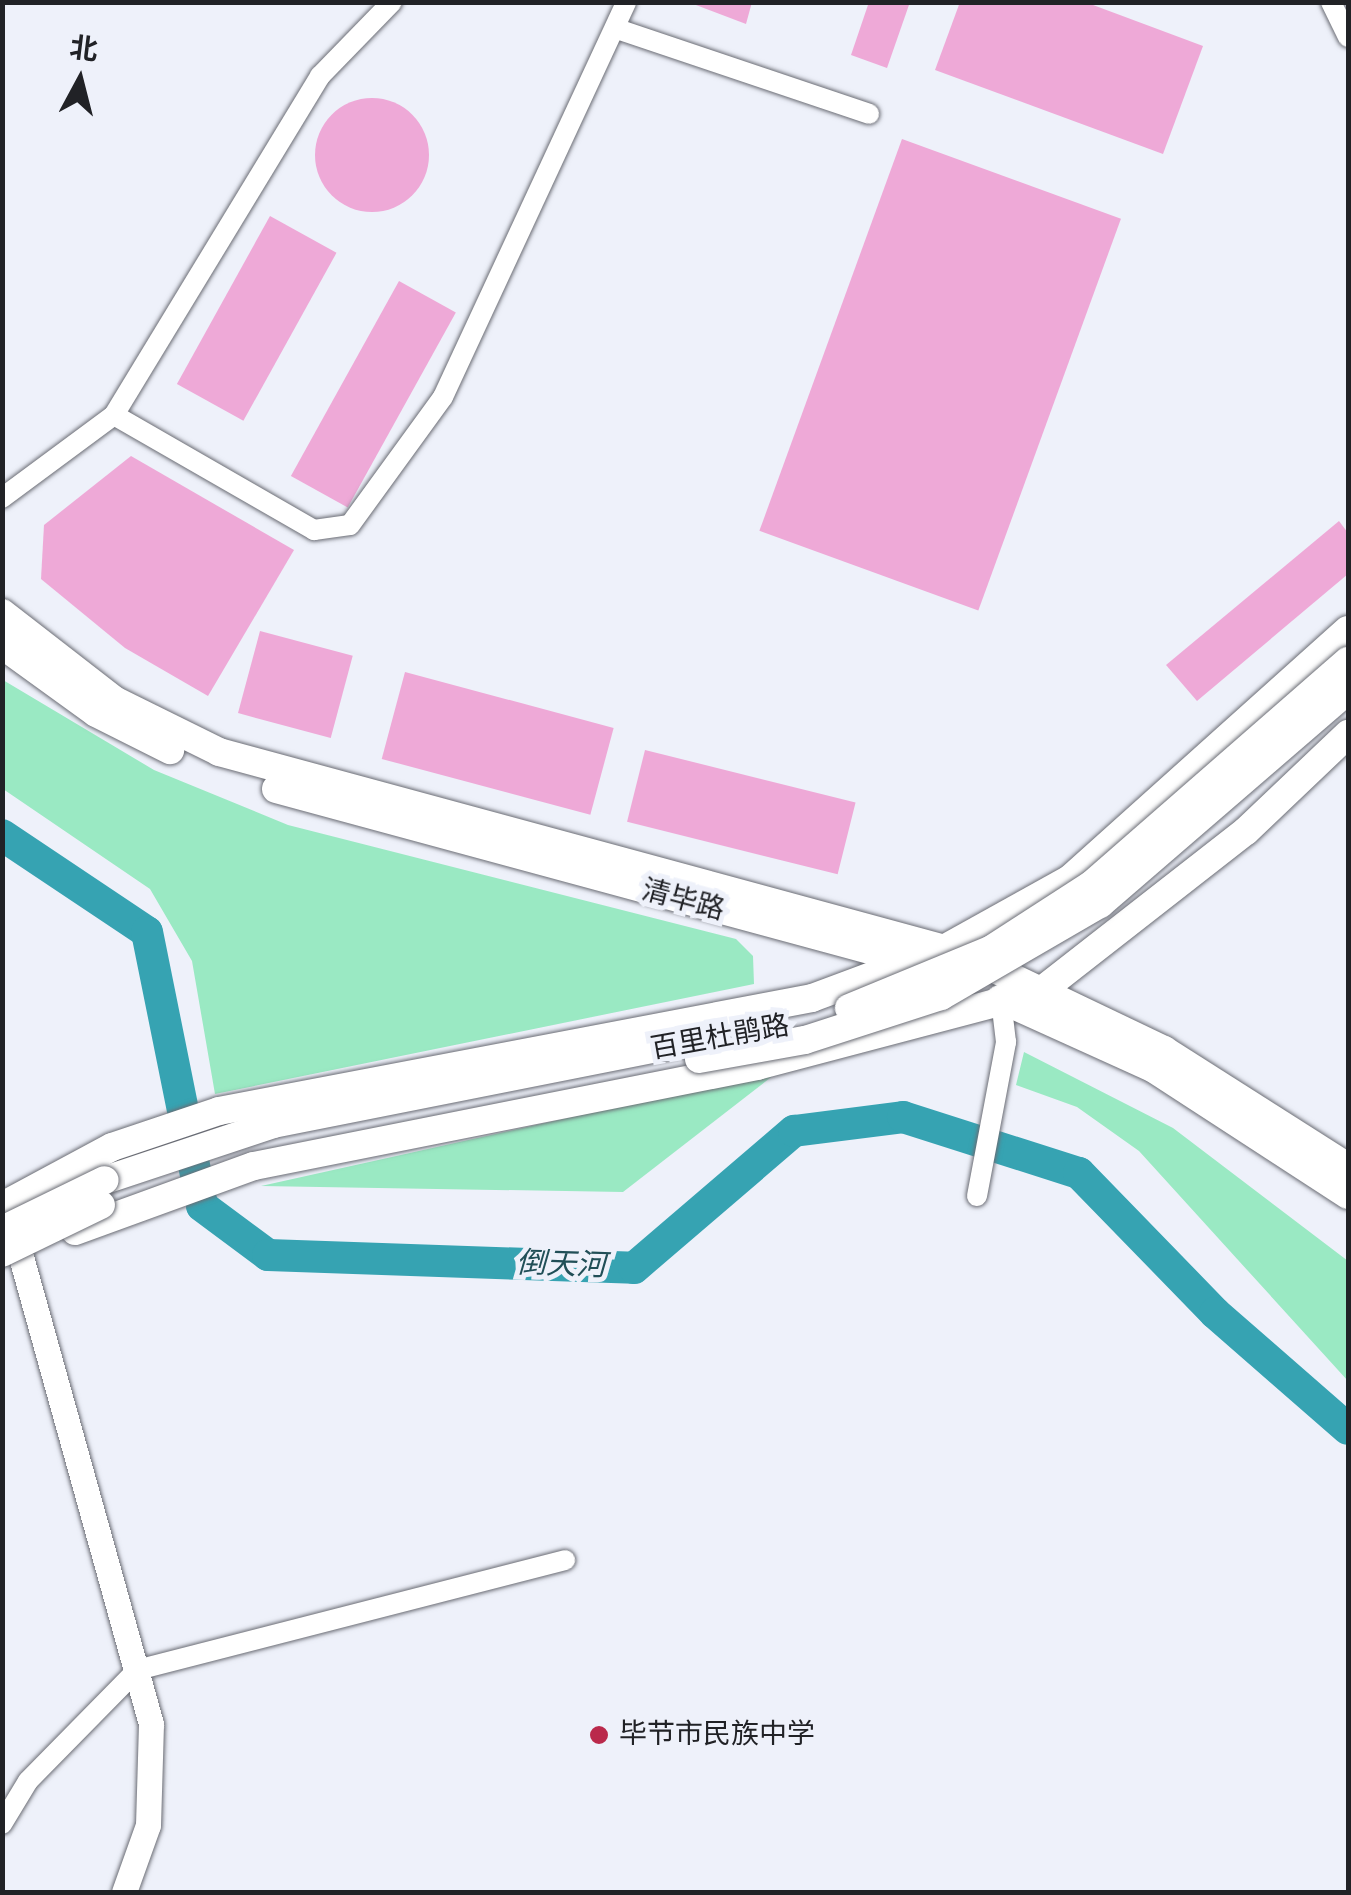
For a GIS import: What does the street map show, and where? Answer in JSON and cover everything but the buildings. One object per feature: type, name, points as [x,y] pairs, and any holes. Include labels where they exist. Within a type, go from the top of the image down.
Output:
[{"type":"main road","points":[[2,614],[114,700],[219,752],[944,950],[1164,1050],[1347,1164]]},
{"type":"main road","points":[[7,1232],[118,1145],[219,1111],[812,998],[944,950],[1070,878],[1348,630]]},
{"type":"main road","name":"清毕路","points":[[2,644],[96,713],[222,772],[909,960],[1154,1069],[1348,1195]]},
{"type":"main road","name":"百里杜鹃路","points":[[7,1232],[105,1180],[272,1124],[814,1022],[992,949],[1091,885],[1348,661]]},
{"type":"main road","name":"百里杜鹃路","points":[[7,1232],[101,1206],[270,1148],[805,1040],[941,996],[1100,904],[1348,690]]},
{"type":"main road","points":[[7,1232],[114,1214],[254,1166],[758,1066],[1041,991],[1246,831],[1348,734]]},
{"type":"street","points":[[2,498],[114,414],[320,76],[392,2]]},
{"type":"street","points":[[114,414],[314,530],[350,525],[444,397],[617,29],[626,2]]},
{"type":"street","points":[[1331,2],[1348,37]]},
{"type":"street","points":[[617,29],[869,114]]},
{"type":"street","points":[[978,1196],[1006,1042],[1001,1000]]},
{"type":"street","points":[[1310,1167],[1347,1164]]},
{"type":"street","points":[[7,1232],[151,1724],[148,1826],[124,1892]]},
{"type":"street","points":[[2,1824],[28,1782],[137,1670],[566,1560]]},
{"type":"green space","points":[[3,680],[154,770],[288,825],[736,939],[753,956],[754,984],[215,1094],[192,961],[150,889],[3,789]]},
{"type":"green space","points":[[1024,1052],[1173,1128],[1348,1261],[1348,1381],[1139,1151],[1077,1107],[1016,1085]]},
{"type":"green space","points":[[779,1071],[623,1192],[261,1186]]},
{"type":"waterway","name":"倒天河","points":[[2,835],[147,932],[202,1206],[268,1255],[634,1268],[794,1131],[903,1117],[1079,1173],[1215,1313],[1348,1429]]},
{"type":"place","name":"毕节市民族中学","points":[[599,1735]]}]
